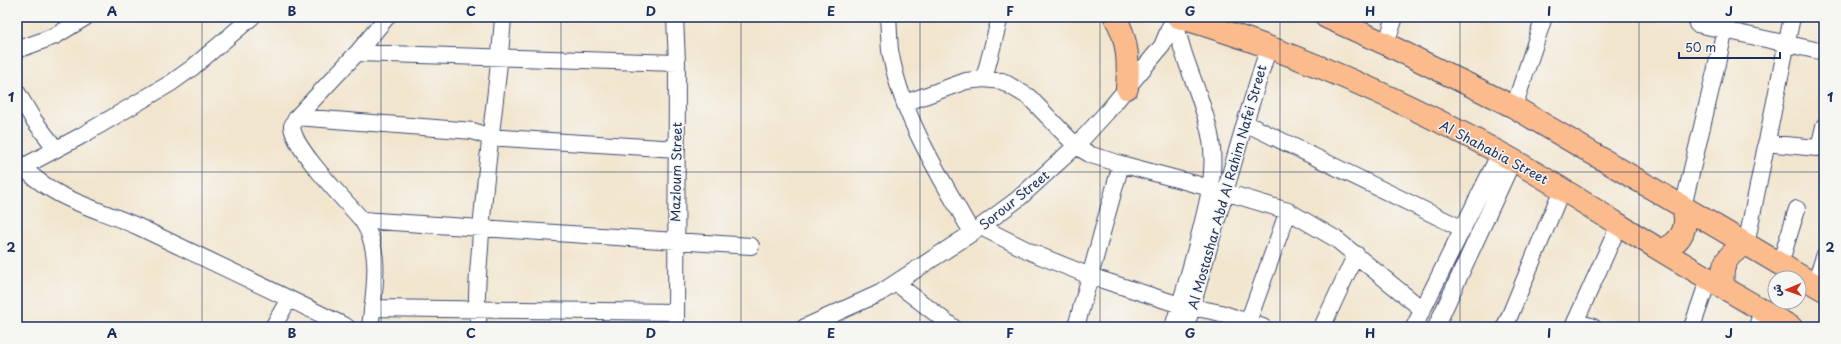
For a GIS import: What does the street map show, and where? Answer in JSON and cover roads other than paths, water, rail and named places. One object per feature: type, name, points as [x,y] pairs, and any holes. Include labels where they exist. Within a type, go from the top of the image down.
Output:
[{"type":"highway","points":[[1115,17],[1124,36],[1128,53],[1129,71],[1127,88]]},
{"type":"highway","name":"Al Shahabia Street","points":[[1176,17],[1269,46],[1339,74],[1506,156],[1716,283],[1759,318],[1791,327]]},
{"type":"highway","points":[[1326,17],[1386,44],[1514,107],[1819,287]]},
{"type":"highway","points":[[1661,250],[1678,242],[1683,234],[1686,221],[1683,207]]},
{"type":"highway","points":[[1716,283],[1722,277],[1723,266],[1728,256],[1736,249],[1746,244]]},
{"type":"street","points":[[17,50],[55,36],[86,17]]},
{"type":"street","points":[[252,17],[192,68],[171,83],[56,149],[19,166],[45,187],[74,202],[136,226],[347,327]]},
{"type":"street","points":[[370,327],[375,265],[374,245],[369,230],[314,165],[297,141],[292,131],[292,126],[297,117],[357,53],[387,17]]},
{"type":"street","points":[[479,327],[476,310],[481,227],[489,137],[500,58],[503,17]]},
{"type":"street","name":"Mazloum Street","points":[[675,17],[677,149],[675,241],[676,320]]},
{"type":"street","points":[[888,17],[890,50],[900,90],[905,103],[923,146],[976,230],[1090,276],[1186,306],[1222,313],[1256,325],[1288,211]]},
{"type":"street","points":[[984,79],[1000,17]]},
{"type":"street","name":"Sorour Street","points":[[804,327],[864,301],[896,283],[976,230],[1018,199],[1076,146],[1127,88],[1162,46],[1176,17]]},
{"type":"street","name":"Al Mostashar Abd Al Rahim Nafei Street","points":[[1176,17],[1182,52],[1198,92],[1211,140],[1213,166],[1218,190]]},
{"type":"street","points":[[1386,44],[1395,17]]},
{"type":"street","points":[[1514,107],[1544,17]]},
{"type":"street","points":[[1746,244],[1792,17]]},
{"type":"street","points":[[1697,24],[1727,24],[1787,44],[1824,52]]},
{"type":"street","points":[[1683,207],[1727,24]]},
{"type":"street","name":"Al Mostashar Abd Al Rahim Nafei Street","points":[[1174,327],[1186,306],[1218,190],[1245,123],[1269,46]]},
{"type":"street","points":[[357,53],[676,63]]},
{"type":"street","points":[[905,103],[966,80],[984,79],[1002,81],[1028,97],[1076,146],[1091,155],[1288,211],[1336,239],[1423,310]]},
{"type":"street","points":[[17,92],[33,119],[56,149]]},
{"type":"street","points":[[297,117],[474,132],[489,137],[677,149]]},
{"type":"street","points":[[1245,123],[1462,229]]},
{"type":"street","points":[[1766,143],[1817,148],[1820,144],[1824,126]]},
{"type":"street","points":[[1414,327],[1462,229],[1506,156]]},
{"type":"street","points":[[1437,326],[1506,156]]},
{"type":"street","points":[[1076,327],[1121,164]]},
{"type":"street","points":[[1505,327],[1562,189]]},
{"type":"street","points":[[1780,264],[1797,209]]},
{"type":"street","points":[[362,220],[751,246]]},
{"type":"street","points":[[1593,327],[1574,324],[1619,225]]},
{"type":"street","points":[[1322,327],[1356,254]]},
{"type":"street","points":[[1819,287],[1824,257]]},
{"type":"street","points":[[896,283],[953,327]]},
{"type":"street","points":[[1692,327],[1716,283]]},
{"type":"street","points":[[273,327],[289,299]]},
{"type":"street","name":"Al Mostashar Abd Al Rahim Nafei Street","points":[[1186,306],[1186,327]]},
{"type":"street","points":[[372,308],[476,310],[676,320]]}]
